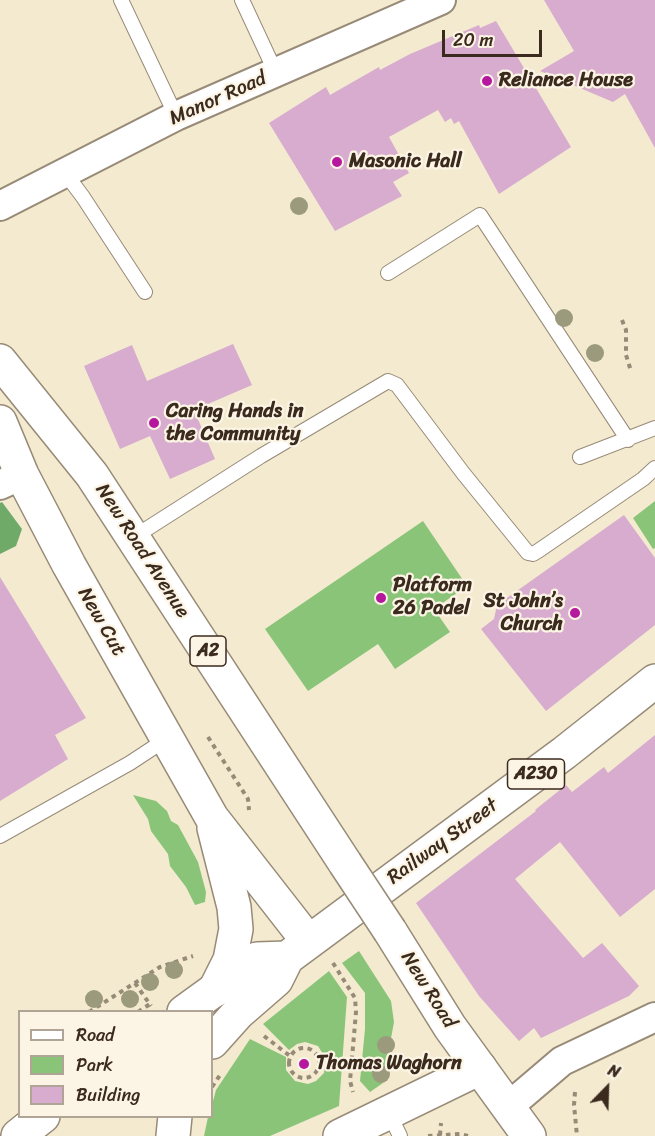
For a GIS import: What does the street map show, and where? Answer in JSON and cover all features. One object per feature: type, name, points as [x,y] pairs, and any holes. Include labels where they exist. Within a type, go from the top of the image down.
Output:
[{"type":"main road","name":"New Road Avenue","points":[[0,361],[92,475],[390,931]]},
{"type":"main road","name":"New Cut","points":[[0,422],[11,480],[69,565],[212,818],[298,950]]},
{"type":"main road","name":"Railway Street","points":[[213,1041],[238,1013],[276,980],[298,950],[564,753],[655,681]]},
{"type":"main road","name":"New Cut","points":[[212,818],[234,907],[236,929],[230,960],[215,990]]},
{"type":"main road","name":"New Road","points":[[390,931],[450,1027],[529,1136]]},
{"type":"main road","points":[[185,1010],[257,959],[298,950]]},
{"type":"main road","points":[[340,1136],[395,1125],[480,1068]]},
{"type":"main road","points":[[18,1136],[40,1118]]},
{"type":"main road","points":[[173,1136],[175,1118]]},
{"type":"street","name":"Manor Road","points":[[0,206],[176,116],[441,0]]},
{"type":"street","points":[[508,1107],[562,1061],[655,1017]]},
{"type":"lane","points":[[121,0],[176,116]]},
{"type":"lane","points":[[242,0],[276,74]]},
{"type":"lane","points":[[65,173],[145,292]]},
{"type":"lane","points":[[388,273],[480,215],[628,440]]},
{"type":"lane","points":[[134,537],[261,456],[388,381],[397,385],[463,473],[528,553],[538,551],[643,479],[655,468]]},
{"type":"lane","points":[[580,457],[655,428]]},
{"type":"lane","points":[[0,836],[130,763],[168,738]]},
{"type":"path","points":[[622,320],[626,330],[626,356],[631,371]]},
{"type":"path","points":[[91,1010],[160,967],[198,955]]},
{"type":"path","points":[[335,966],[356,1000],[350,1081],[353,1092]]},
{"type":"path","points":[[135,983],[154,1010]]},
{"type":"path","points":[[257,1031],[290,1056]]},
{"type":"path","points":[[309,1048],[319,1059],[318,1070],[311,1077],[301,1078],[289,1065],[290,1056],[298,1049],[309,1048]]},
{"type":"path","points":[[569,1136],[576,1131]]},
{"type":"path","points":[[428,1136],[460,1134],[468,1136]]},
{"type":"green space","points":[[655,501],[655,548],[653,549],[633,518]]},
{"type":"green space","points":[[2,502],[22,529],[16,546],[0,554],[0,503]]},
{"type":"green space","name":"Platform 26 Padel","points":[[423,521],[467,586],[434,609],[450,632],[395,669],[378,644],[308,691],[265,629]]},
{"type":"green space","points":[[133,795],[156,801],[167,811],[171,821],[178,825],[198,862],[206,892],[205,902],[195,905],[186,887],[170,866],[168,854],[151,831],[148,819]]},
{"type":"green space","points":[[359,951],[391,1001],[394,1022],[383,1083],[370,1092],[360,1081],[365,1029],[365,993],[342,963]]},
{"type":"green space","points":[[329,971],[347,997],[339,1106],[270,1136],[204,1136],[208,1118],[213,1118],[216,1090],[250,1039],[286,1057],[286,1070],[295,1081],[308,1084],[316,1081],[324,1073],[326,1059],[318,1046],[305,1042],[289,1050],[263,1024]]},
{"type":"building","points":[[544,0],[655,0],[655,148],[625,94],[613,102],[540,71],[574,51]]},
{"type":"building","points":[[496,21],[571,147],[499,194],[459,121],[454,124],[451,118],[445,122],[438,110],[389,137],[409,173],[393,182],[402,196],[335,231],[269,123],[326,87],[330,95],[379,67],[380,70],[410,54],[479,25],[480,28]]},
{"type":"building","name":"Caring Hands in the Community","points":[[233,344],[252,385],[194,410],[215,459],[170,479],[150,436],[120,449],[84,366],[132,345],[147,381]]},
{"type":"building","name":"St John’s Church","points":[[624,515],[655,558],[655,625],[546,711],[481,629],[494,619],[497,605]]},
{"type":"building","points":[[0,577],[86,718],[55,735],[68,759],[0,801]]},
{"type":"building","points":[[655,735],[655,889],[620,917],[560,842],[515,879],[583,958],[602,943],[639,986],[629,996],[541,1038],[534,1028],[519,1041],[479,996],[416,903],[536,811],[566,785],[572,792],[604,767],[608,773]]},
{"type":"place","name":"Reliance House","points":[[487,81]]},
{"type":"place","name":"Masonic Hall","points":[[337,162]]},
{"type":"place","name":"Caring Hands in the Community","points":[[154,423]]},
{"type":"place","name":"Platform 26 Padel","points":[[381,598]]},
{"type":"place","name":"St John’s Church","points":[[575,613]]},
{"type":"place","name":"Thomas Waghorn","points":[[304,1064]]}]
